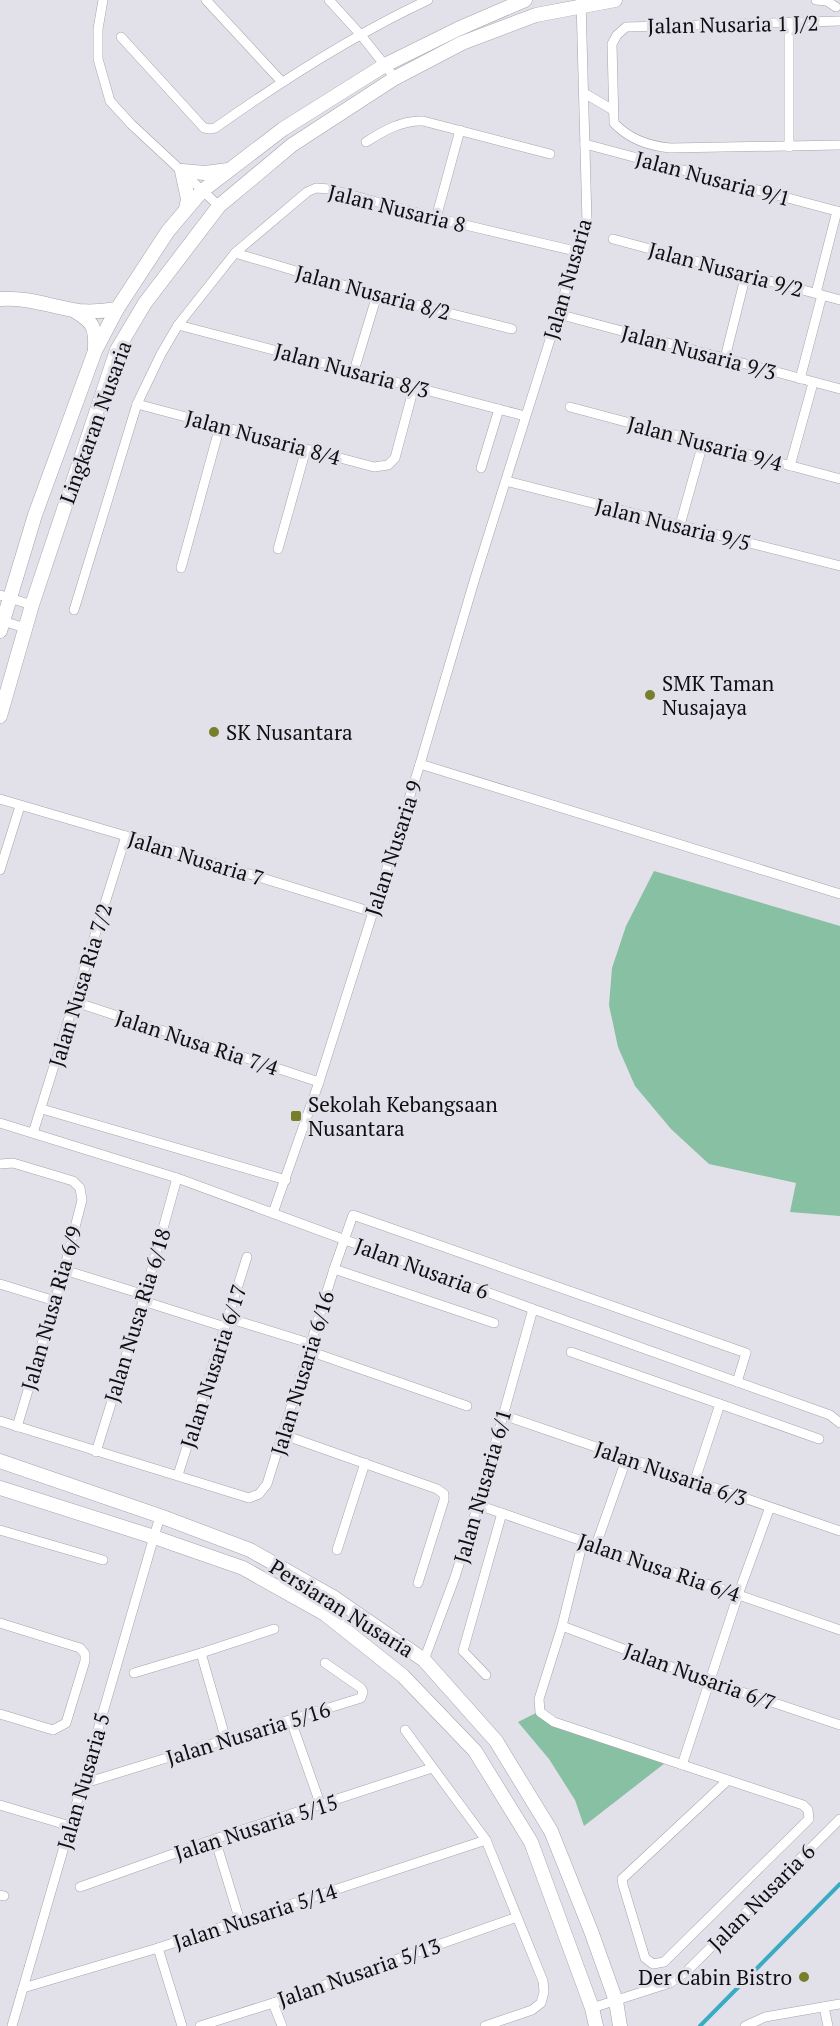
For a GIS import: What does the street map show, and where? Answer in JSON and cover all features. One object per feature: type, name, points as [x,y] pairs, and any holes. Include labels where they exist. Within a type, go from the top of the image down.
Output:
[{"type":"main road","name":"Lingkaran Nusaria","points":[[1,624],[5,597],[95,351],[117,309],[168,231],[186,209],[202,191],[283,129],[385,65],[458,29],[525,0]]},
{"type":"main road","name":"Lingkaran Nusaria","points":[[0,716],[32,605],[117,350],[145,303],[219,206],[292,145],[395,78],[462,43],[536,15],[581,3],[615,0]]},
{"type":"main road","points":[[186,209],[188,199],[182,171],[205,173],[230,169]]},
{"type":"main road","points":[[0,299],[28,299],[70,309],[96,312],[117,309]]},
{"type":"main road","points":[[70,309],[89,321],[93,327],[96,335],[95,351]]},
{"type":"main road","name":"Persiaran Nusaria","points":[[0,1461],[160,1516],[250,1550],[333,1597],[424,1660],[496,1741],[551,1831],[616,2001],[620,2026]]},
{"type":"main road","name":"Persiaran Nusaria","points":[[0,1488],[243,1568],[325,1614],[403,1676],[475,1751],[531,1842],[592,2008],[596,2026]]},
{"type":"street","points":[[103,0],[98,29],[98,59],[110,101],[219,206]]},
{"type":"street","points":[[206,0],[282,82]]},
{"type":"street","points":[[329,0],[395,78]]},
{"type":"street","points":[[121,38],[204,128],[210,129],[215,128],[282,82],[360,34],[428,0]]},
{"type":"street","points":[[816,0],[838,5],[838,21]]},
{"type":"street","name":"Jalan Nusaria","points":[[506,480],[588,222],[581,3]]},
{"type":"street","name":"Jalan Nusaria 1 J/2","points":[[613,110],[612,44],[617,35],[626,27],[838,21]]},
{"type":"street","points":[[789,23],[789,147]]},
{"type":"street","points":[[584,93],[613,110],[614,123],[623,132],[654,146],[670,148],[840,145]]},
{"type":"street","points":[[366,142],[384,131],[417,121],[550,154]]},
{"type":"street","points":[[436,218],[460,130]]},
{"type":"street","name":"Jalan Nusaria 9/1","points":[[585,144],[838,212]]},
{"type":"street","name":"Jalan Nusaria 8","points":[[74,610],[137,404],[161,354],[178,324],[235,253],[308,192],[316,188],[329,189],[436,218],[579,252]]},
{"type":"street","points":[[800,379],[838,212]]},
{"type":"street","name":"Jalan Nusaria 9/2","points":[[613,239],[840,300]]},
{"type":"street","name":"Jalan Nusaria 8/2","points":[[235,253],[377,295],[512,329]]},
{"type":"street","points":[[725,358],[746,274]]},
{"type":"street","points":[[354,371],[377,295]]},
{"type":"street","name":"Jalan Nusaria 9/3","points":[[558,314],[840,390]]},
{"type":"street","name":"Jalan Nusaria 8/3","points":[[178,324],[525,416]]},
{"type":"street","points":[[790,466],[813,383]]},
{"type":"street","name":"Jalan Nusaria 8/4","points":[[137,404],[374,467],[388,465],[394,458],[414,387]]},
{"type":"street","name":"Jalan Nusaria 9/4","points":[[570,407],[840,480]]},
{"type":"street","points":[[482,468],[499,409]]},
{"type":"street","points":[[181,568],[220,426]]},
{"type":"street","points":[[681,525],[703,443]]},
{"type":"street","points":[[278,549],[306,449]]},
{"type":"street","name":"Jalan Nusaria 9/5","points":[[506,480],[840,566]]},
{"type":"street","name":"Jalan Nusaria 9","points":[[273,1213],[319,1082],[420,764],[506,480]]},
{"type":"street","points":[[5,597],[32,605]]},
{"type":"street","points":[[1,624],[25,628]]},
{"type":"street","points":[[420,764],[840,894]]},
{"type":"street","name":"Jalan Nusaria 7","points":[[0,799],[372,912]]},
{"type":"street","points":[[0,870],[20,806]]},
{"type":"street","name":"Jalan Nusa Ria 7/2","points":[[33,1134],[126,836]]},
{"type":"street","name":"Jalan Nusa Ria 7/4","points":[[75,1002],[319,1082]]},
{"type":"street","points":[[42,1109],[286,1180]]},
{"type":"street","name":"Jalan Nusaria 6","points":[[0,1123],[177,1178],[830,1415],[840,1423]]},
{"type":"street","name":"Jalan Nusa Ria 6/9","points":[[0,1164],[13,1163],[73,1181],[80,1188],[82,1200],[64,1270],[17,1427]]},
{"type":"street","name":"Jalan Nusa Ria 6/18","points":[[96,1452],[144,1298],[177,1178]]},
{"type":"street","name":"Jalan Nusaria 6/16","points":[[178,1474],[249,1498],[259,1494],[267,1484],[353,1215],[746,1353],[737,1382]]},
{"type":"street","name":"Jalan Nusaria 6/17","points":[[178,1474],[247,1257]]},
{"type":"street","points":[[334,1269],[494,1323]]},
{"type":"street","points":[[64,1270],[144,1298],[310,1347],[467,1406]]},
{"type":"street","points":[[0,1284],[55,1301]]},
{"type":"street","name":"Jalan Nusaria 6/1","points":[[424,1660],[455,1577],[478,1505],[533,1309]]},
{"type":"street","points":[[571,1352],[819,1439]]},
{"type":"street","points":[[694,1480],[720,1404]]},
{"type":"street","name":"Jalan Nusaria 6/3","points":[[502,1415],[840,1531]]},
{"type":"street","points":[[0,1421],[96,1452],[178,1474]]},
{"type":"street","points":[[284,1435],[437,1489],[444,1494],[418,1583]]},
{"type":"street","points":[[596,1545],[627,1458]]},
{"type":"street","points":[[337,1550],[365,1463]]},
{"type":"street","name":"Jalan Nusa Ria 6/4","points":[[478,1505],[840,1630]]},
{"type":"street","points":[[682,1765],[738,1595],[770,1507]]},
{"type":"street","points":[[486,1675],[463,1651],[502,1512]]},
{"type":"street","points":[[154,1537],[160,1516]]},
{"type":"street","points":[[0,1530],[103,1560]]},
{"type":"street","name":"Jalan Nusaria 5","points":[[12,2026],[154,1537]]},
{"type":"street","points":[[583,1541],[562,1626],[539,1699],[540,1712],[554,1722],[682,1765],[728,1780],[803,1805],[808,1810],[809,1819],[801,1827],[663,1962],[653,1964],[645,1958],[622,1886],[622,1879],[728,1780]]},
{"type":"street","points":[[0,1623],[80,1648],[86,1654],[86,1661],[66,1723],[53,1730],[0,1714]]},
{"type":"street","name":"Jalan Nusaria 6/7","points":[[562,1626],[709,1681],[840,1725]]},
{"type":"street","points":[[134,1673],[274,1629]]},
{"type":"street","points":[[201,1653],[226,1740]]},
{"type":"street","name":"Jalan Nusaria 5/16","points":[[82,1785],[361,1698],[363,1692],[360,1688],[325,1663]]},
{"type":"street","points":[[291,1721],[321,1806]]},
{"type":"street","points":[[405,1730],[486,1840],[543,1981],[542,2003],[532,2010],[486,2026]]},
{"type":"street","name":"Jalan Nusaria 5/15","points":[[80,1887],[216,1839],[432,1768]]},
{"type":"street","points":[[0,1805],[70,1826]]},
{"type":"street","name":"Jalan Nusaria 6","points":[[592,2008],[670,1983],[687,1971],[840,1819]]},
{"type":"street","points":[[216,1839],[240,1921]]},
{"type":"street","name":"Jalan Nusaria 5/14","points":[[23,1988],[240,1921],[486,1840]]},
{"type":"street","name":"Jalan Nusaria 5/13","points":[[200,2026],[273,2003],[517,1917]]},
{"type":"street","points":[[158,1947],[182,2026]]},
{"type":"street","points":[[273,2003],[282,2026]]},
{"type":"street","points":[[745,2026],[765,2017],[840,2004]]},
{"type":"street","points":[[824,2007],[828,2026]]},
{"type":"green space","points":[[654,871],[840,926],[840,1216],[790,1212],[796,1183],[709,1164],[671,1129],[635,1086],[618,1047],[609,1005],[612,968],[626,926]]},
{"type":"green space","points":[[538,1712],[665,1763],[584,1826],[575,1800],[549,1759],[518,1722]]},
{"type":"waterway","points":[[700,2026],[840,1884]]},
{"type":"place","name":"SMK Taman Nusajaya","points":[[650,695]]},
{"type":"place","name":"SK Nusantara","points":[[214,732]]},
{"type":"place","name":"Sekolah Kebangsaan Nusantara","points":[[296,1116]]},
{"type":"place","name":"Der Cabin Bistro","points":[[804,1977]]}]
